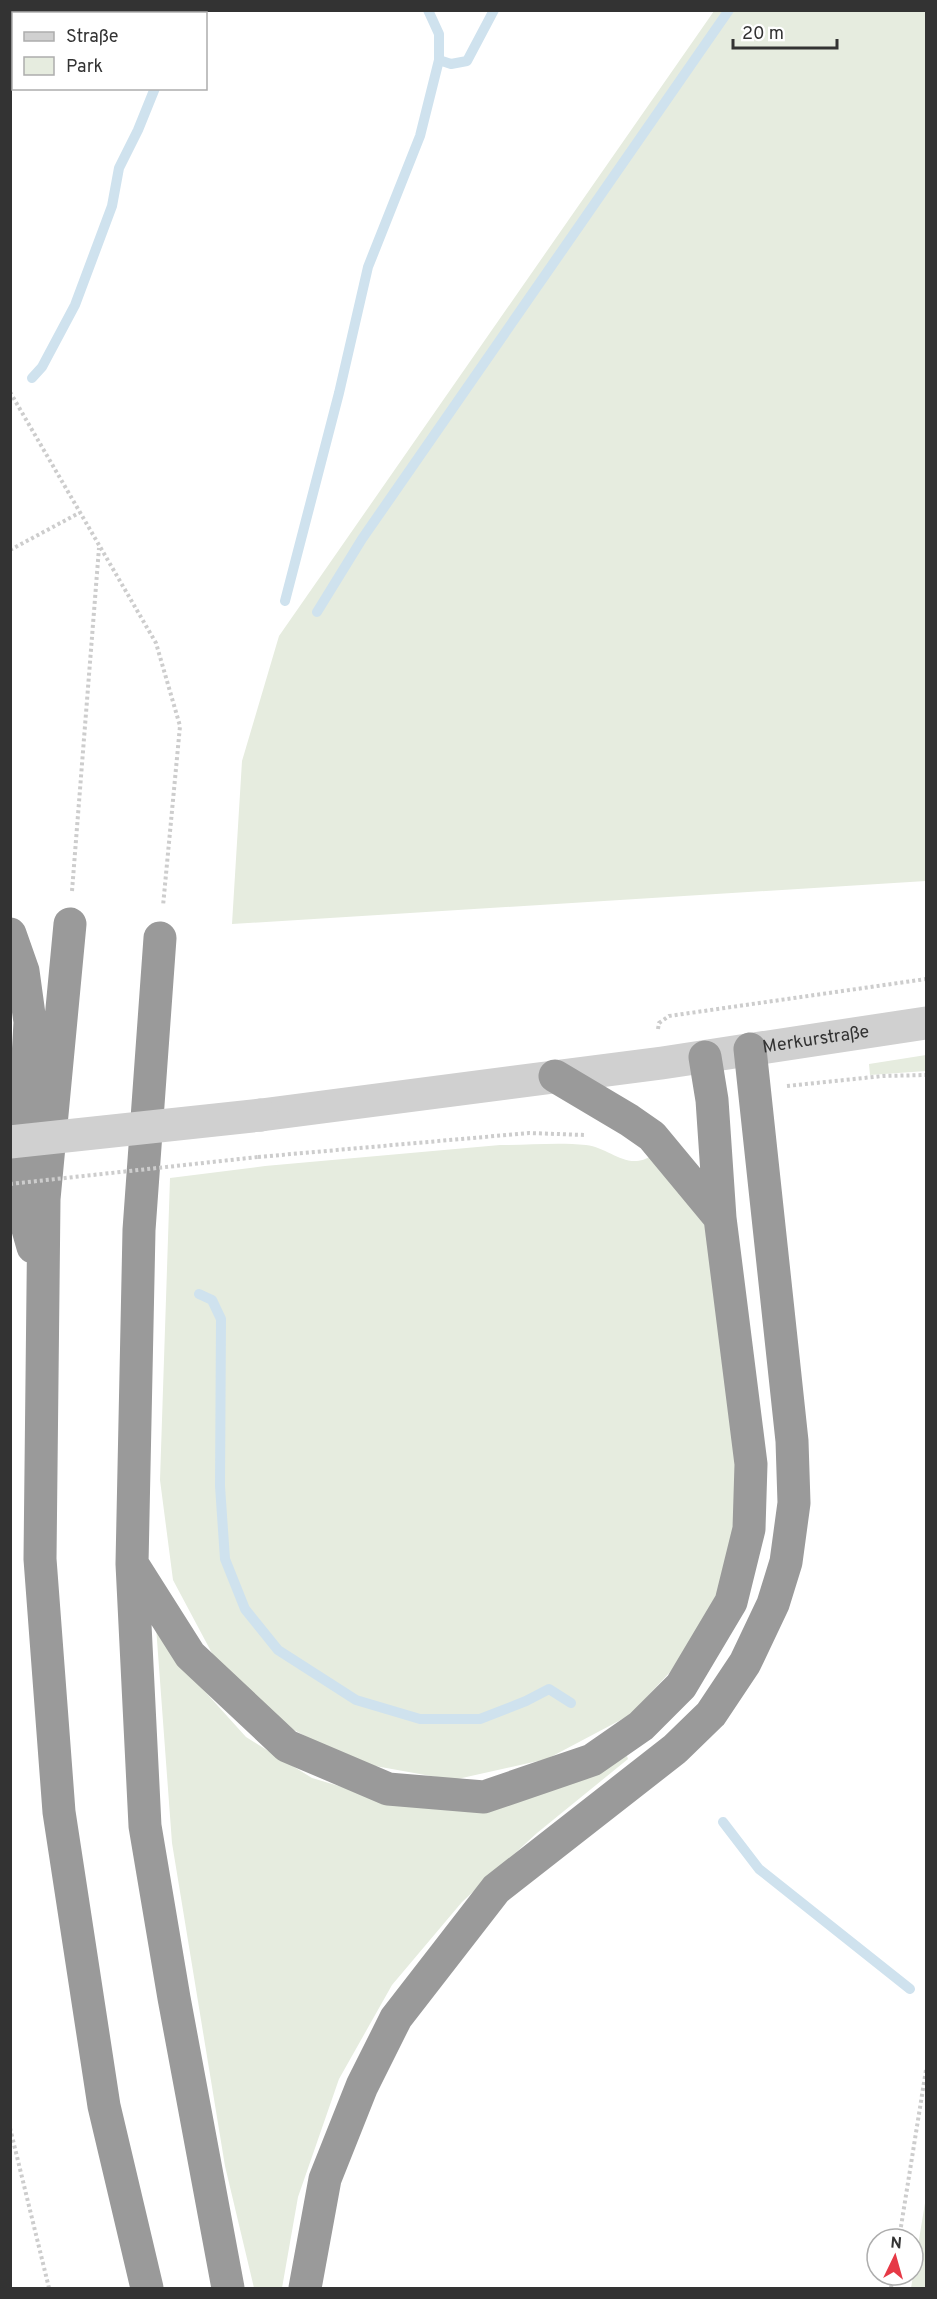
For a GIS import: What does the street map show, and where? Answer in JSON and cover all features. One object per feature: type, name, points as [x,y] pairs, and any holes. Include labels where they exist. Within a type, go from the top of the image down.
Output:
[{"type":"highway","points":[[70,924],[44,1199],[40,1558],[59,1812],[104,2106],[147,2289]]},
{"type":"highway","points":[[10,934],[23,971],[30,1022],[20,1201],[42,1281]]},
{"type":"highway","points":[[160,938],[139,1230],[132,1564],[145,1826],[174,1998],[228,2289]]},
{"type":"highway","points":[[305,2289],[325,2179],[362,2086],[396,2018],[496,1889],[675,1749],[711,1714],[745,1663],[773,1604],[786,1562],[794,1503],[792,1440],[750,1049]]},
{"type":"highway","points":[[132,1564],[190,1655],[287,1746],[388,1790],[484,1797],[592,1760],[641,1726],[681,1686],[731,1602],[749,1529],[751,1464],[720,1218],[712,1100],[705,1057]]},
{"type":"highway","points":[[555,1076],[630,1120],[652,1136],[720,1218]]},
{"type":"street","name":"Merkurstraße","points":[[10,1142],[261,1115],[705,1057],[927,1023]]},
{"type":"path","points":[[10,392],[156,643],[180,726],[160,938]]},
{"type":"path","points":[[10,550],[79,513]]},
{"type":"path","points":[[70,924],[99,548]]},
{"type":"path","points":[[883,1076],[927,1075]]},
{"type":"path","points":[[10,1185],[258,1157],[529,1133],[591,1135]]},
{"type":"path","points":[[901,2227],[927,2070]]},
{"type":"path","points":[[10,2128],[49,2289]]},
{"type":"green space","points":[[714,11],[926,11],[926,881],[232,924],[242,761],[279,636]]},
{"type":"green space","points":[[926,1055],[926,1071],[870,1075],[869,1064]]},
{"type":"green space","points":[[500,1145],[586,1145],[619,1158],[635,1161],[644,1160],[653,1155],[694,1195],[711,1240],[739,1479],[731,1563],[698,1642],[630,1715],[547,1759],[453,1780],[353,1762],[272,1718],[214,1657],[173,1580],[160,1480],[170,1178],[265,1166]]},
{"type":"green space","points":[[155,1613],[190,1675],[246,1737],[312,1778],[396,1803],[627,1756],[628,1759],[537,1833],[462,1902],[392,1985],[339,2079],[298,2197],[282,2288],[254,2288],[225,2166],[172,1843]]},
{"type":"green space","points":[[926,2197],[926,2288],[911,2288],[925,2287],[925,2227],[921,2227]]},
{"type":"waterway","points":[[285,601],[339,393],[368,267],[420,136],[439,60],[439,34],[428,10]]},
{"type":"waterway","points":[[439,60],[451,64],[467,61],[494,10]]},
{"type":"waterway","points":[[317,612],[362,539],[729,10]]},
{"type":"waterway","points":[[32,378],[42,367],[75,305],[112,206],[119,168],[154,90]]},
{"type":"waterway","points":[[199,1294],[212,1300],[221,1319],[220,1486],[225,1559],[245,1609],[278,1650],[356,1700],[420,1719],[480,1719],[526,1701],[549,1689],[571,1703]]},
{"type":"waterway","points":[[723,1822],[759,1869],[910,1989]]}]
